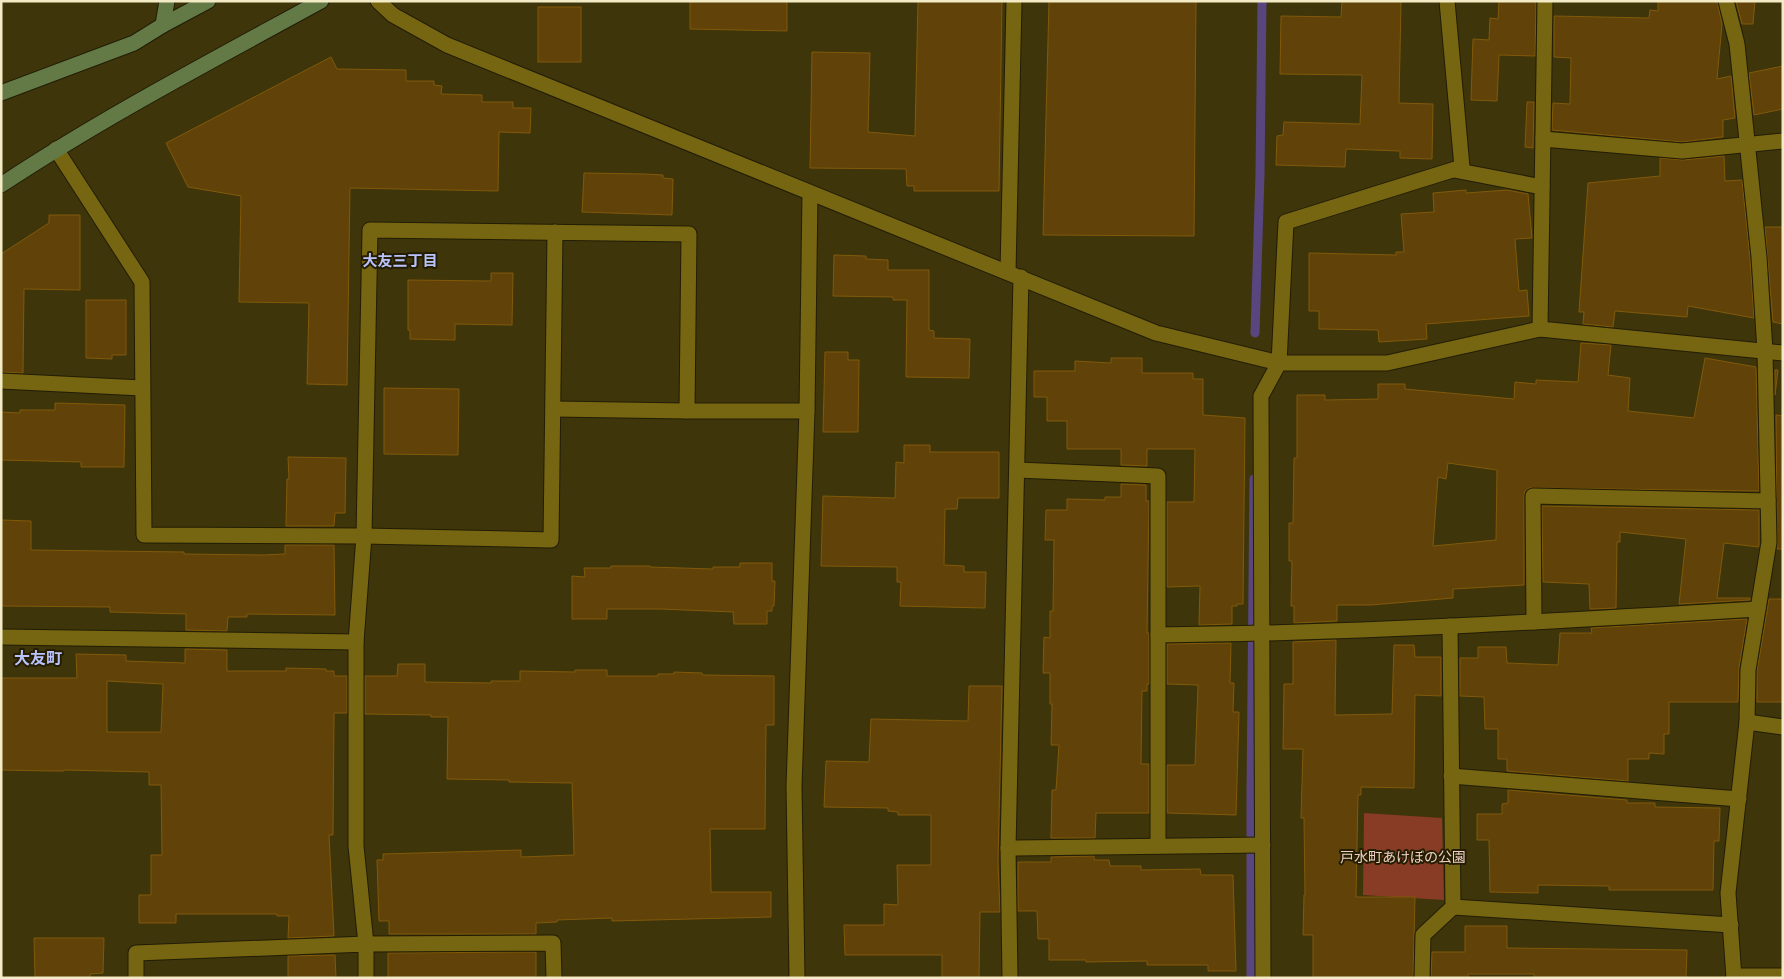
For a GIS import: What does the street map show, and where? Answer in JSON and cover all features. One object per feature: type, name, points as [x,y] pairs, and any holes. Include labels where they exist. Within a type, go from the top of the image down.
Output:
[{"type":"street","points":[[163,25],[166,1]]},
{"type":"street","points":[[1,93],[134,43],[208,1]]},
{"type":"street","points":[[1,185],[56,149],[154,92],[321,1]]},
{"type":"street","points":[[378,1],[393,15],[447,45],[1156,333],[1279,364],[1386,363],[1540,329],[1783,353]]},
{"type":"street","points":[[1010,978],[1008,848],[1017,470],[1014,275],[1014,1]]},
{"type":"street","points":[[1264,978],[1261,396],[1279,364],[1286,222],[1462,167],[1447,1]]},
{"type":"street","points":[[1540,329],[1545,1]]},
{"type":"street","points":[[1726,1],[1737,44],[1766,351],[1769,542],[1748,670],[1747,722],[1728,893],[1734,977],[1783,976]]},
{"type":"street","points":[[1543,139],[1682,151],[1783,141]]},
{"type":"street","points":[[56,149],[142,282],[144,535],[364,536],[551,540],[555,232]]},
{"type":"street","points":[[1454,170],[1542,187]]},
{"type":"street","points":[[797,978],[794,786],[807,411],[810,193]]},
{"type":"street","points":[[366,978],[366,944],[356,846],[356,642],[364,536],[370,230],[689,234],[687,411]]},
{"type":"street","points":[[1,381],[142,388]]},
{"type":"street","points":[[554,409],[807,411]]},
{"type":"street","points":[[1017,470],[1158,476],[1158,846]]},
{"type":"street","points":[[1534,622],[1533,496],[1768,501]]},
{"type":"street","points":[[1158,634],[1262,634],[1534,622],[1758,609]]},
{"type":"street","points":[[1450,626],[1453,907]]},
{"type":"street","points":[[1,637],[356,642]]},
{"type":"street","points":[[1747,722],[1783,727]]},
{"type":"street","points":[[1451,776],[1738,799]]},
{"type":"street","points":[[1008,848],[1263,845]]},
{"type":"street","points":[[1422,978],[1423,934],[1453,907],[1731,925]]},
{"type":"street","points":[[136,978],[136,953],[366,944],[553,943],[554,978]]},
{"type":"green space","name":"戸水町あけぼの公園","points":[[1364,813],[1442,818],[1444,900],[1363,895]]},
{"type":"building","points":[[690,1],[787,1],[787,31],[690,29]]},
{"type":"building","points":[[918,1],[1002,1],[999,191],[914,191],[914,186],[907,186],[906,169],[810,168],[812,52],[870,53],[868,132],[915,136]]},
{"type":"building","points":[[1049,1],[1196,1],[1194,236],[1043,235]]},
{"type":"building","points":[[1342,1],[1401,1],[1399,103],[1433,104],[1432,159],[1400,158],[1400,151],[1346,149],[1345,167],[1276,165],[1277,136],[1283,135],[1284,122],[1360,124],[1362,75],[1280,74],[1281,16],[1341,17]]},
{"type":"building","points":[[1499,1],[1536,1],[1535,56],[1499,55],[1497,101],[1471,100],[1473,39],[1489,40],[1490,18],[1498,19]]},
{"type":"building","points":[[1658,1],[1717,1],[1722,24],[1717,79],[1731,76],[1735,118],[1723,120],[1723,137],[1682,142],[1552,130],[1553,103],[1570,104],[1571,58],[1554,57],[1554,16],[1649,18],[1650,10],[1658,11]]},
{"type":"building","points":[[1736,1],[1755,1],[1753,24],[1742,24]]},
{"type":"building","points":[[538,7],[581,7],[581,62],[538,62]]},
{"type":"building","points":[[331,57],[337,69],[406,70],[406,81],[434,81],[434,85],[442,86],[441,94],[482,95],[482,102],[513,102],[513,108],[531,108],[530,133],[499,132],[498,191],[350,188],[347,385],[307,384],[309,303],[239,302],[241,196],[188,187],[166,143]]},
{"type":"building","points":[[1783,66],[1783,109],[1754,115],[1749,73]]},
{"type":"building","points":[[1527,102],[1534,102],[1533,148],[1525,147]]},
{"type":"building","points":[[1724,156],[1725,181],[1742,180],[1754,318],[1688,306],[1687,317],[1615,311],[1613,327],[1583,324],[1584,312],[1579,312],[1588,183],[1660,176],[1660,158],[1683,160]]},
{"type":"building","points":[[584,173],[663,175],[663,178],[673,179],[672,215],[582,212]]},
{"type":"building","points":[[1466,190],[1466,193],[1507,190],[1528,194],[1532,238],[1515,239],[1519,291],[1527,290],[1529,316],[1426,324],[1427,339],[1379,342],[1378,330],[1319,329],[1319,311],[1309,311],[1309,253],[1396,255],[1396,252],[1404,252],[1401,214],[1434,212],[1433,193]]},
{"type":"building","points":[[49,215],[80,215],[80,290],[24,289],[23,373],[1,372],[1,254],[49,223]]},
{"type":"building","points":[[1765,227],[1783,227],[1783,324],[1773,322]]},
{"type":"building","points":[[834,255],[866,256],[866,259],[888,260],[888,270],[929,270],[929,330],[934,331],[934,338],[970,339],[969,378],[906,377],[907,300],[893,300],[893,297],[833,296]]},
{"type":"building","points":[[491,273],[513,273],[512,325],[455,324],[455,340],[410,339],[410,330],[408,330],[408,280],[491,281]]},
{"type":"building","points":[[86,300],[126,300],[126,355],[112,355],[112,359],[86,358]]},
{"type":"building","points":[[1581,343],[1611,345],[1608,375],[1630,378],[1628,411],[1694,418],[1705,358],[1756,367],[1759,491],[1529,488],[1525,491],[1524,496],[1524,585],[1453,589],[1453,598],[1371,605],[1337,605],[1337,621],[1294,623],[1294,606],[1291,606],[1292,561],[1289,561],[1289,523],[1293,523],[1294,458],[1297,458],[1297,395],[1325,395],[1325,400],[1378,399],[1378,384],[1405,384],[1405,389],[1514,399],[1515,382],[1536,384],[1536,380],[1578,382]],"holes":[[[1448,463],[1497,470],[1496,540],[1433,546],[1438,477],[1446,479]]]},
{"type":"building","points":[[825,352],[848,352],[848,360],[859,360],[858,432],[823,432]]},
{"type":"building","points":[[1111,358],[1142,358],[1142,373],[1193,373],[1193,379],[1203,379],[1203,415],[1245,418],[1243,604],[1232,606],[1232,624],[1199,625],[1200,586],[1167,587],[1167,502],[1194,502],[1195,449],[1147,449],[1147,466],[1121,465],[1121,449],[1067,449],[1067,421],[1047,421],[1047,397],[1034,397],[1034,371],[1075,371],[1075,361],[1111,363]]},
{"type":"building","points":[[1775,370],[1778,370],[1775,395]]},
{"type":"building","points":[[384,388],[459,389],[458,455],[384,454]]},
{"type":"building","points":[[55,403],[125,405],[124,467],[81,467],[81,462],[1,460],[1,412],[20,413],[20,410],[55,410]]},
{"type":"building","points":[[1776,415],[1783,416],[1783,549],[1777,549]]},
{"type":"building","points":[[904,445],[930,445],[930,452],[999,452],[999,498],[958,498],[957,509],[945,509],[944,565],[964,566],[964,572],[986,572],[985,608],[900,606],[901,582],[897,582],[897,567],[821,566],[823,496],[895,498],[896,462],[904,463]]},
{"type":"building","points":[[288,457],[346,458],[345,513],[335,513],[334,526],[286,526],[287,479],[289,479]]},
{"type":"building","points":[[1121,484],[1146,485],[1146,501],[1149,501],[1147,633],[1149,633],[1149,684],[1147,684],[1147,691],[1142,691],[1141,764],[1149,764],[1149,813],[1096,813],[1095,838],[1051,838],[1052,790],[1056,790],[1059,745],[1051,745],[1052,704],[1050,704],[1050,673],[1043,673],[1044,637],[1050,638],[1050,611],[1053,611],[1054,540],[1045,540],[1046,510],[1067,510],[1067,499],[1105,500],[1105,497],[1121,497]]},
{"type":"building","points":[[1542,506],[1759,510],[1759,547],[1724,543],[1717,598],[1750,598],[1750,600],[1679,604],[1686,539],[1620,532],[1620,542],[1617,542],[1616,608],[1590,609],[1589,584],[1543,582]]},
{"type":"building","points":[[1,520],[31,521],[31,550],[263,555],[285,554],[285,545],[334,545],[335,615],[247,614],[247,617],[228,617],[227,631],[186,630],[186,614],[110,612],[110,607],[1,606]]},
{"type":"building","points":[[740,563],[772,563],[772,581],[775,581],[774,606],[772,606],[772,611],[767,611],[767,624],[734,624],[733,612],[660,609],[607,609],[607,619],[572,619],[572,576],[585,577],[584,568],[650,566],[713,569],[713,567],[740,567]]},
{"type":"building","points":[[1769,599],[1783,599],[1783,702],[1757,702],[1757,671]]},
{"type":"building","points":[[1747,619],[1739,668],[1738,702],[1669,702],[1669,734],[1664,734],[1664,754],[1649,753],[1649,759],[1628,759],[1628,781],[1507,771],[1507,759],[1498,759],[1498,729],[1485,729],[1484,697],[1460,696],[1460,658],[1478,658],[1478,647],[1506,647],[1507,663],[1558,665],[1560,633],[1592,633],[1591,628]]},
{"type":"building","points":[[1336,640],[1335,715],[1392,714],[1394,645],[1414,645],[1415,657],[1441,657],[1441,696],[1415,695],[1414,788],[1361,787],[1361,795],[1358,795],[1356,897],[1415,897],[1413,978],[1313,978],[1313,935],[1303,935],[1305,895],[1304,818],[1301,818],[1303,749],[1283,749],[1284,684],[1293,684],[1293,642]]},
{"type":"building","points":[[1231,643],[1230,683],[1234,683],[1233,712],[1239,712],[1236,815],[1167,813],[1167,765],[1195,765],[1198,685],[1167,684],[1167,644]]},
{"type":"building","points":[[185,649],[227,650],[227,671],[286,671],[286,668],[326,669],[326,671],[334,671],[334,676],[347,676],[347,713],[334,713],[333,835],[329,835],[334,936],[288,938],[289,916],[277,916],[277,914],[176,914],[176,923],[139,923],[139,895],[151,895],[151,855],[162,855],[161,785],[149,785],[149,772],[1,770],[1,678],[77,678],[76,654],[126,655],[126,661],[185,663]],"holes":[[[107,681],[163,684],[161,732],[107,732]]]},
{"type":"building","points":[[398,664],[425,664],[425,682],[491,683],[491,681],[520,681],[520,671],[575,672],[575,670],[607,670],[607,676],[658,676],[658,674],[674,674],[674,672],[702,673],[702,675],[774,676],[774,725],[766,725],[765,829],[710,829],[711,892],[771,892],[771,917],[612,921],[612,918],[557,920],[557,922],[536,923],[536,934],[389,934],[389,921],[379,921],[377,860],[383,860],[383,854],[521,850],[521,857],[574,855],[572,783],[447,779],[448,717],[365,714],[365,676],[397,676]]},
{"type":"building","points":[[969,686],[1002,686],[998,862],[1000,912],[980,912],[979,978],[942,978],[942,955],[845,955],[844,925],[884,925],[884,904],[898,905],[897,865],[931,865],[931,815],[898,815],[898,812],[888,811],[888,808],[824,807],[826,761],[869,762],[871,719],[968,721]]},
{"type":"building","points":[[1508,790],[1627,800],[1627,803],[1655,803],[1655,807],[1720,808],[1719,841],[1714,841],[1713,890],[1609,890],[1609,886],[1538,885],[1538,893],[1490,892],[1489,840],[1477,840],[1477,814],[1502,814],[1502,804],[1508,803]]},
{"type":"building","points":[[1094,856],[1094,860],[1109,860],[1110,866],[1141,866],[1141,870],[1200,869],[1201,875],[1233,875],[1236,971],[1208,971],[1208,965],[1147,965],[1147,961],[1086,962],[1086,960],[1049,960],[1049,939],[1038,939],[1037,911],[1018,911],[1018,862],[1051,862],[1051,857]]},
{"type":"building","points":[[1465,926],[1507,926],[1507,948],[1687,950],[1686,978],[1534,978],[1534,974],[1468,974],[1468,978],[1431,978],[1432,952],[1465,952]]},
{"type":"building","points":[[34,938],[104,938],[103,973],[90,974],[90,978],[35,978]]},
{"type":"building","points":[[536,952],[536,978],[388,978],[388,953]]},
{"type":"building","points":[[335,955],[336,978],[288,978],[288,956]]},
{"type":"waterway","points":[[1255,333],[1260,174],[1262,1]]},
{"type":"waterway","points":[[1251,978],[1254,479]]},
{"type":"district","name":"大友三丁目","points":[[400,261]]},
{"type":"district","name":"大友町","points":[[38,658]]}]
